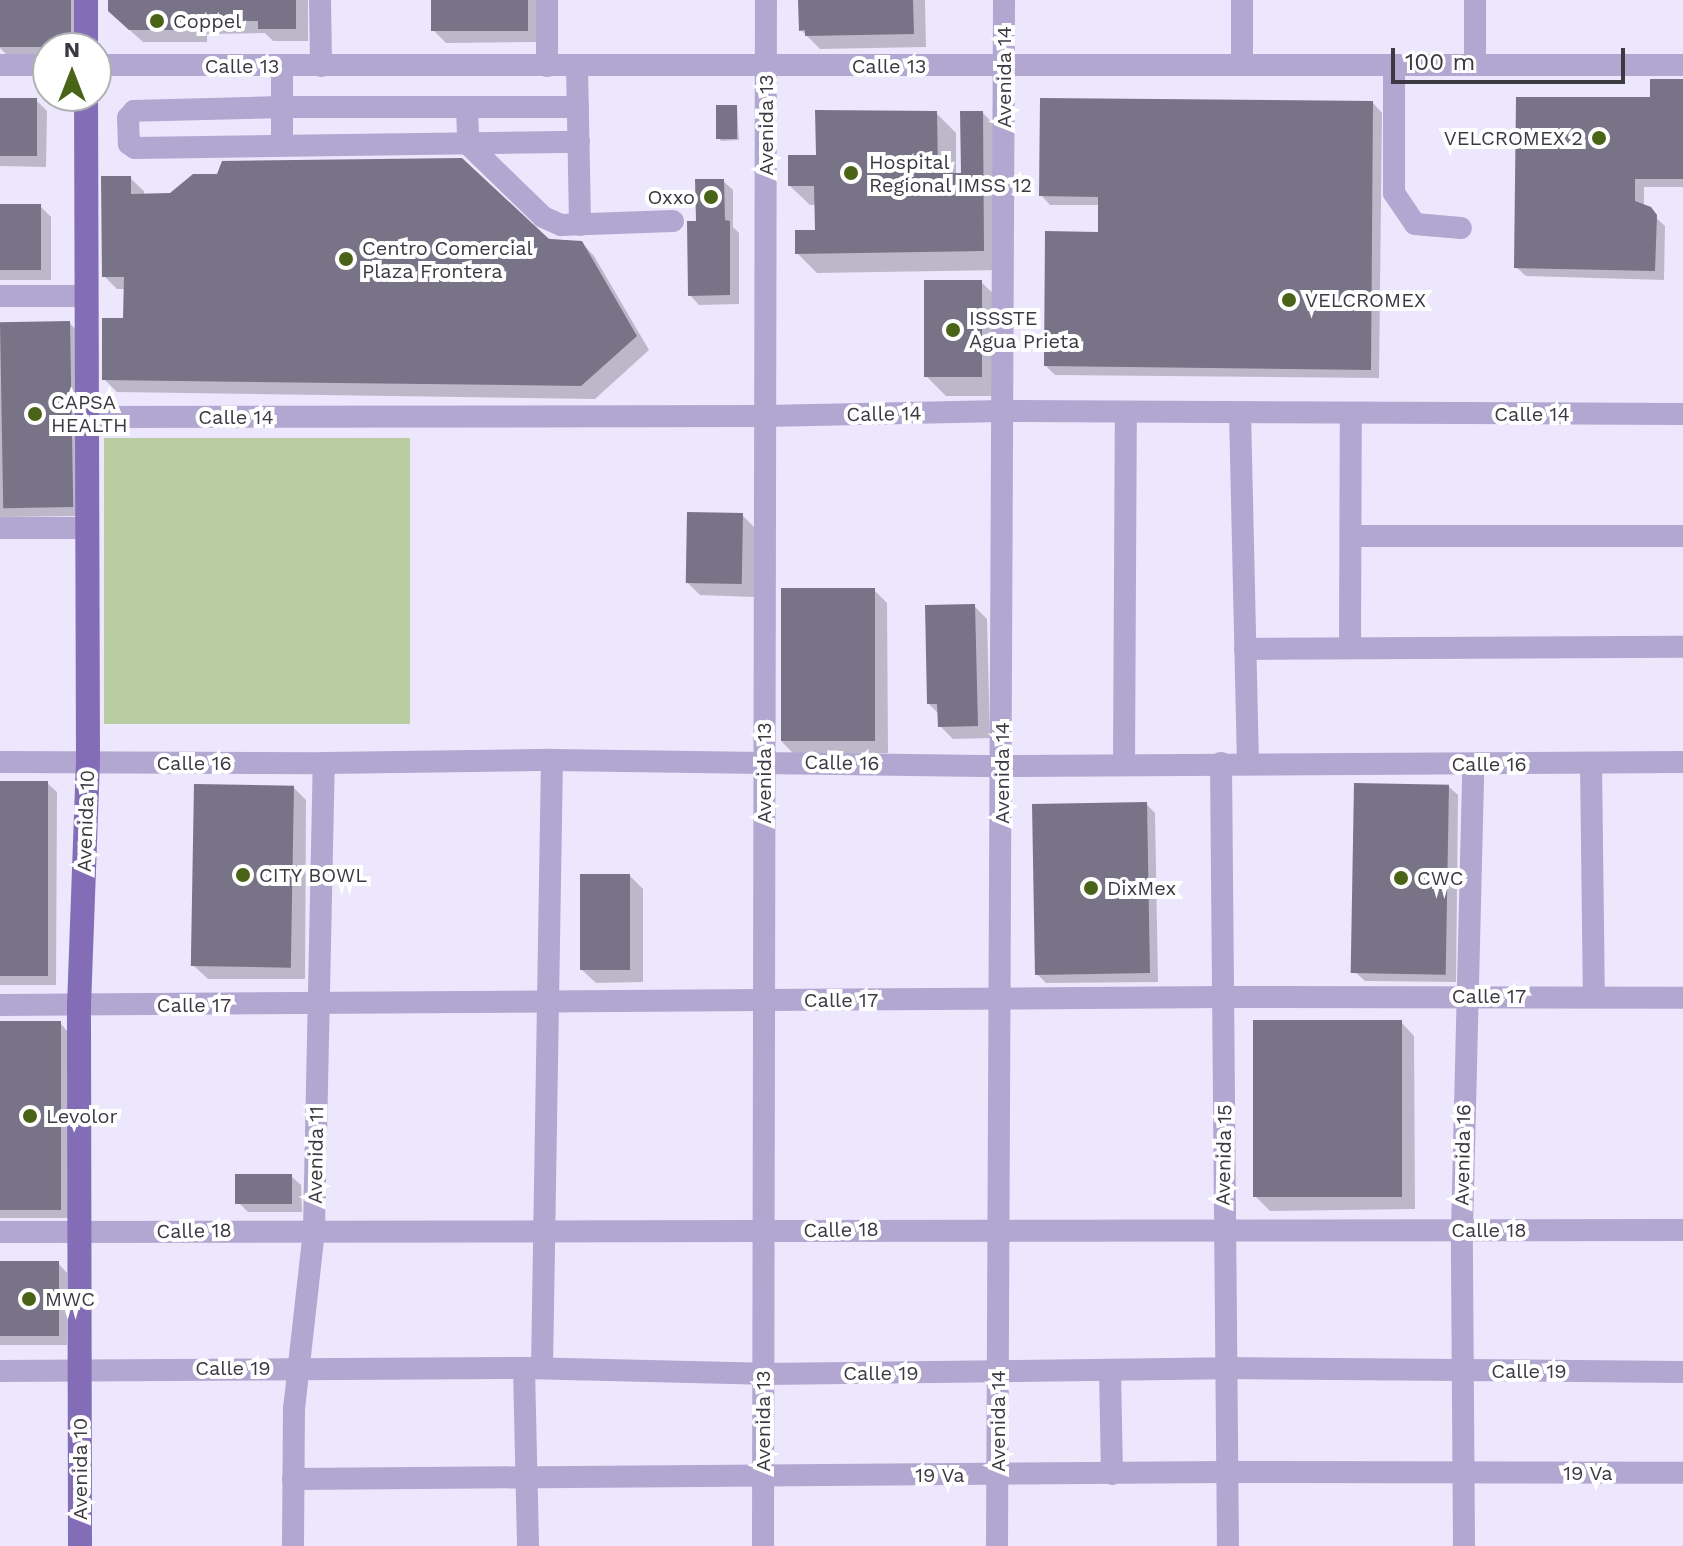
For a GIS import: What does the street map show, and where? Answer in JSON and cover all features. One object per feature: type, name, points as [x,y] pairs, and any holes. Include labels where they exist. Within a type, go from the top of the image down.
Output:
[{"type":"main road","points":[[86,0],[86,32]]},
{"type":"main road","name":"Avenida 10","points":[[80,1546],[79,1006],[88,762],[86,112]]},
{"type":"street","points":[[320,0],[321,66]]},
{"type":"street","points":[[547,0],[547,66]]},
{"type":"street","name":"Avenida 13","points":[[763,1546],[766,0]]},
{"type":"street","name":"Avenida 14","points":[[997,1546],[1004,0]]},
{"type":"street","points":[[1242,0],[1242,65]]},
{"type":"street","points":[[1475,0],[1475,65]]},
{"type":"street","points":[[0,65],[32,65]]},
{"type":"street","name":"Calle 13","points":[[112,65],[1683,65]]},
{"type":"street","points":[[1394,65],[1394,193],[1415,224],[1461,228]]},
{"type":"street","points":[[282,66],[282,144]]},
{"type":"street","points":[[577,66],[580,225]]},
{"type":"street","points":[[578,107],[282,107],[134,111],[128,118],[129,144],[135,148],[579,142]]},
{"type":"street","points":[[467,107],[468,144],[543,217],[561,225],[673,221]]},
{"type":"street","points":[[0,296],[85,296]]},
{"type":"street","name":"Calle 14","points":[[85,417],[765,416],[1002,411],[1683,414]]},
{"type":"street","points":[[1124,765],[1126,412]]},
{"type":"street","points":[[1240,412],[1248,762]]},
{"type":"street","points":[[1350,648],[1351,413]]},
{"type":"street","points":[[0,528],[86,528]]},
{"type":"street","points":[[1351,536],[1683,536]]},
{"type":"street","points":[[1245,649],[1683,647]]},
{"type":"street","points":[[528,1546],[526,1479],[545,1230],[552,760]]},
{"type":"street","name":"Calle 16","points":[[0,762],[552,760],[1002,766],[1248,762],[1683,762]]},
{"type":"street","name":"Avenida 11","points":[[293,1546],[298,1368],[314,1230],[324,763]]},
{"type":"street","name":"Avenida 15","points":[[1221,763],[1226,997],[1223,1228],[1228,1546]]},
{"type":"street","points":[[1591,763],[1594,997]]},
{"type":"street","name":"Avenida 16","points":[[1464,1546],[1462,1230],[1473,764]]},
{"type":"street","name":"Calle 17","points":[[0,1005],[1466,996],[1683,998]]},
{"type":"street","name":"Calle 18","points":[[0,1232],[999,1228],[1683,1230]]},
{"type":"street","name":"Calle 19","points":[[0,1371],[533,1368],[763,1374],[1226,1368],[1683,1372]]},
{"type":"street","points":[[1110,1370],[1112,1474]]},
{"type":"street","name":"19 Va","points":[[293,1479],[1227,1472],[1683,1473]]},
{"type":"green space","points":[[104,438],[410,438],[410,724],[104,724]]},
{"type":"building","points":[[0,0],[71,0],[71,32],[32,32],[32,47],[0,47]]},
{"type":"building","points":[[108,0],[296,0],[296,29],[258,29],[258,21],[195,22],[195,30],[129,30],[108,11]]},
{"type":"building","points":[[431,0],[528,0],[528,31],[431,31]]},
{"type":"building","points":[[798,0],[913,0],[914,34],[805,36],[805,30],[799,31]]},
{"type":"building","name":"VELCROMEX 2","points":[[1650,79],[1683,79],[1683,179],[1635,179],[1635,201],[1651,207],[1657,215],[1655,271],[1514,268],[1516,97],[1650,97]]},
{"type":"building","points":[[0,98],[32,98],[32,112],[37,112],[37,156],[0,156]]},
{"type":"building","name":"VELCROMEX","points":[[1040,98],[1373,101],[1371,370],[1044,366],[1045,231],[1098,232],[1098,197],[1039,196]]},
{"type":"building","points":[[716,105],[737,105],[737,139],[716,139]]},
{"type":"building","points":[[815,110],[937,111],[938,173],[961,173],[960,111],[983,111],[984,251],[795,254],[795,230],[815,230],[814,186],[788,186],[788,155],[816,155]]},
{"type":"building","name":"Centro Comercial Plaza Frontera","points":[[462,158],[549,239],[582,241],[637,336],[581,386],[102,380],[102,318],[123,318],[124,277],[102,277],[101,176],[131,176],[131,194],[170,193],[193,174],[217,174],[222,161]]},
{"type":"building","points":[[695,179],[724,179],[725,220],[730,221],[730,295],[688,296],[687,221],[696,221]]},
{"type":"building","points":[[0,204],[41,204],[41,270],[0,270]]},
{"type":"building","name":"ISSSTE Agua Prieta","points":[[924,280],[982,280],[982,377],[924,377]]},
{"type":"building","name":"CAPSA HEALTH","points":[[70,321],[73,507],[3,508],[0,322]]},
{"type":"building","points":[[687,512],[743,513],[742,584],[686,583]]},
{"type":"building","points":[[781,588],[875,588],[875,741],[781,741]]},
{"type":"building","points":[[975,604],[978,726],[938,727],[937,704],[927,704],[925,605]]},
{"type":"building","points":[[0,781],[48,781],[48,976],[0,976]]},
{"type":"building","name":"CWC","points":[[1354,783],[1449,785],[1446,975],[1351,973]]},
{"type":"building","name":"CITY BOWL","points":[[194,784],[294,786],[291,968],[191,966]]},
{"type":"building","name":"DixMex","points":[[1147,802],[1150,973],[1035,975],[1032,804]]},
{"type":"building","points":[[580,874],[630,874],[630,970],[580,970]]},
{"type":"building","points":[[1253,1020],[1402,1020],[1402,1197],[1253,1197]]},
{"type":"building","name":"Levolor","points":[[0,1021],[61,1021],[61,1210],[0,1210]]},
{"type":"building","points":[[235,1174],[292,1174],[292,1204],[235,1204]]},
{"type":"building","name":"MWC","points":[[0,1261],[59,1261],[59,1336],[0,1336]]},
{"type":"place","name":"Coppel","points":[[157,21]]},
{"type":"place","name":"VELCROMEX 2","points":[[1599,138]]},
{"type":"place","name":"Hospital Regional IMSS 12","points":[[851,173]]},
{"type":"place","name":"Oxxo","points":[[711,197]]},
{"type":"place","name":"Centro Comercial Plaza Frontera","points":[[346,259]]},
{"type":"place","name":"VELCROMEX","points":[[1289,300]]},
{"type":"place","name":"ISSSTE Agua Prieta","points":[[953,330]]},
{"type":"place","name":"CAPSA HEALTH","points":[[35,414]]},
{"type":"place","name":"CITY BOWL","points":[[243,875]]},
{"type":"place","name":"CWC","points":[[1401,878]]},
{"type":"place","name":"DixMex","points":[[1091,888]]},
{"type":"place","name":"Levolor","points":[[30,1116]]},
{"type":"place","name":"MWC","points":[[29,1299]]}]
